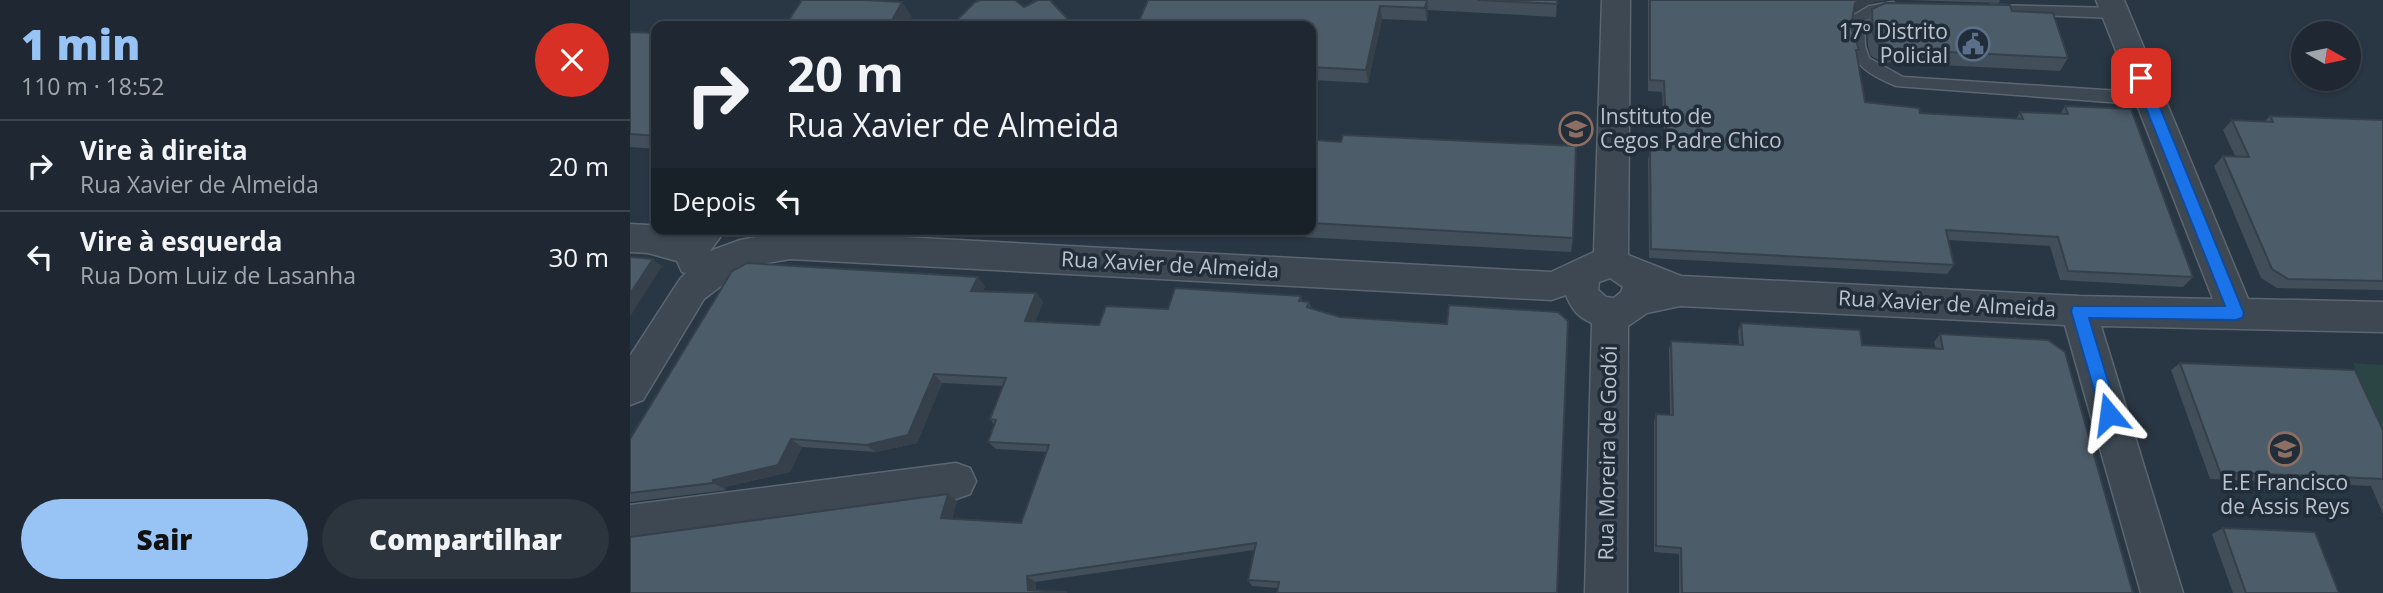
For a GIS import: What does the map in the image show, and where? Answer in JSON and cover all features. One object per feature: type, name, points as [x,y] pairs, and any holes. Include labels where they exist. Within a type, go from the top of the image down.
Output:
[{"type":"street","name":"Rua Moreira de Godói","points":[[1606,593],[1616,0]]},
{"type":"street","points":[[2113,6],[2236,313]]},
{"type":"street","name":"Rua Xavier de Almeida","points":[[639,238],[717,249],[790,245],[2079,311],[2383,317]]},
{"type":"street","points":[[630,388],[717,249]]},
{"type":"street","points":[[2079,311],[2162,593]]},
{"type":"street","points":[[630,524],[956,481]]},
{"type":"lane","points":[[1982,9],[2113,6]]},
{"type":"lane","points":[[1915,8],[1876,8],[1857,19],[1856,28],[1864,61],[1882,74],[1901,82],[2150,99]]},
{"type":"green space","points":[[2353,363],[2383,365],[2383,432]]},
{"type":"building","points":[[802,0],[902,2],[892,21],[788,21]]},
{"type":"building","points":[[1015,0],[1024,7],[1038,0],[1050,0],[1069,21],[958,21],[975,2]]},
{"type":"building","points":[[1148,0],[1427,0],[1425,8],[1380,6],[1366,70],[1316,67],[1316,21],[1139,21]]},
{"type":"building","points":[[1478,0],[1557,0],[1557,4]]},
{"type":"building","points":[[1650,0],[1860,0],[1855,3],[1851,27],[1859,50],[1856,50],[1865,102],[1919,108],[1920,113],[2023,119],[2020,112],[2068,114],[2065,106],[2131,109],[2193,277],[2068,271],[2058,237],[1946,230],[1954,265],[1651,249],[1650,150],[1667,150],[1664,81],[1650,80]]},
{"type":"building","points":[[1885,3],[2010,5],[2012,11],[2053,13],[2068,58],[1888,49],[1877,43],[1873,33],[1872,9]]},
{"type":"building","points":[[630,32],[651,33],[651,136],[630,134]]},
{"type":"building","points":[[2270,116],[2383,120],[2383,281],[2288,279],[2272,269],[2223,156],[2249,157],[2232,120],[2273,122]]},
{"type":"building","points":[[1343,135],[1576,146],[1573,238],[1316,223],[1316,140],[1341,142]]},
{"type":"building","points":[[630,257],[653,259],[630,294]]},
{"type":"building","points":[[747,263],[978,277],[971,291],[1036,293],[1025,321],[1099,325],[1106,306],[1168,309],[1175,288],[1301,296],[1299,301],[1309,302],[1307,307],[1340,317],[1447,324],[1449,305],[1558,312],[1568,321],[1557,593],[1277,593],[1279,582],[1248,580],[1256,543],[1027,576],[1028,590],[1066,593],[630,593],[630,537],[948,494],[941,518],[1021,523],[1049,445],[988,442],[996,420],[990,419],[1006,378],[934,374],[908,435],[866,445],[791,439],[778,465],[713,480],[713,483],[630,493],[630,439],[732,271]]},
{"type":"building","points":[[1741,323],[1860,330],[1862,345],[1943,349],[1940,334],[2048,340],[2065,352],[2133,593],[1682,593],[1681,548],[1656,546],[1656,414],[1673,415],[1671,341],[1743,345]]},
{"type":"building","points":[[2180,363],[2355,370],[2383,430],[2383,479],[2220,472]]},
{"type":"building","points":[[2223,528],[2315,532],[2339,593],[2246,593]]},
{"type":"place","name":"17º Distrito Policial","points":[[1973,44]]},
{"type":"place","name":"Instituto de Cegos Padre Chico","points":[[1576,129]]},
{"type":"place","name":"E.E Francisco de Assis Reys","points":[[2285,449]]},
{"type":"route","points":[[2109,414],[2079,311],[2236,313],[2141,78]]}]
